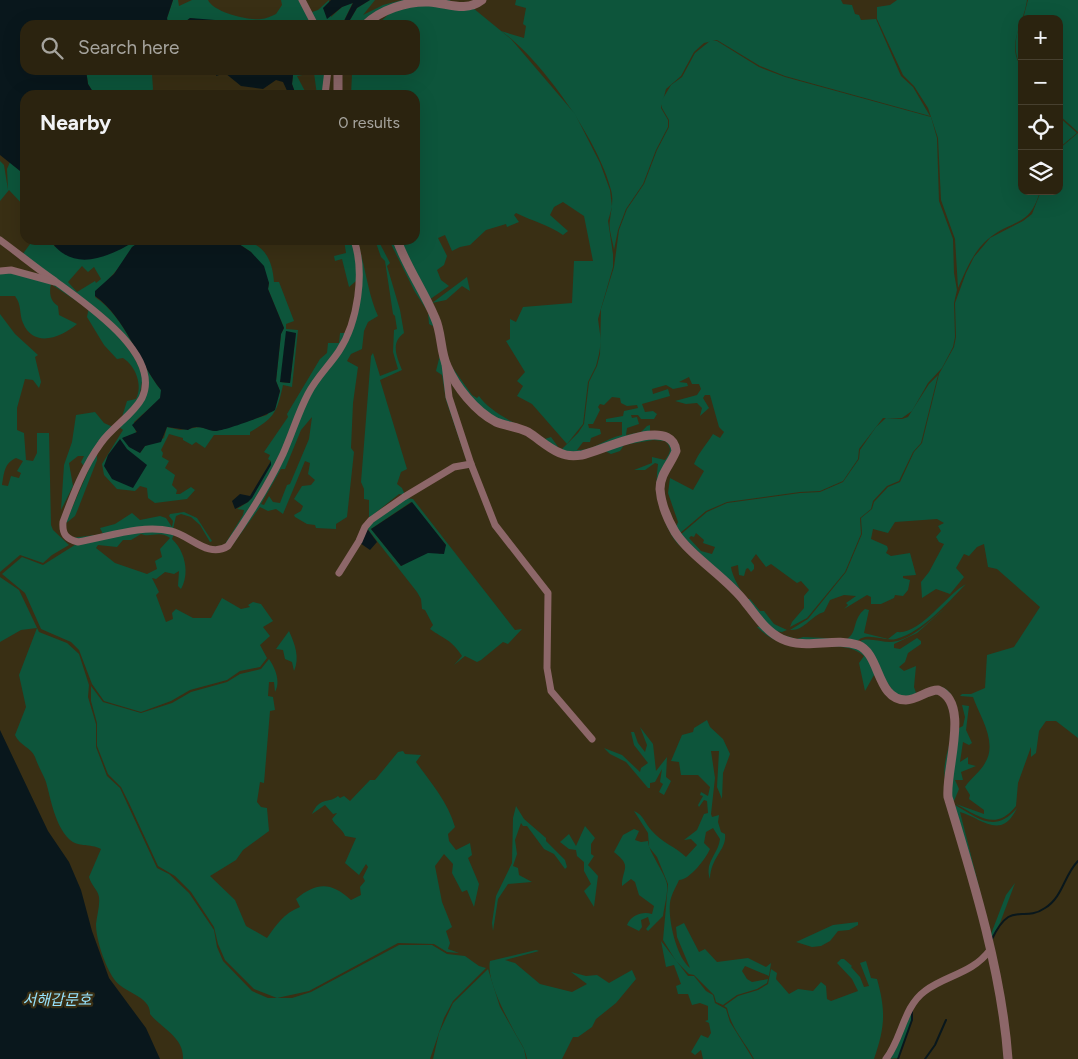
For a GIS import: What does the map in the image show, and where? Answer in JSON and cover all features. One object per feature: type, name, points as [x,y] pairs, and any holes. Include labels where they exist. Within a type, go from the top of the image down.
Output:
[{"type":"street","points":[[302,0],[312,20]]},
{"type":"street","points":[[371,20],[378,14],[405,5],[424,2],[468,7],[482,0]]},
{"type":"street","points":[[326,90],[327,75]]},
{"type":"street","points":[[338,75],[338,90]]},
{"type":"street","points":[[0,240],[92,308],[118,331],[136,357],[146,382],[140,400],[109,433],[90,460],[68,509],[63,531],[68,539],[78,542],[144,529],[159,529],[174,532],[209,549],[218,551],[228,546],[266,486],[283,454],[317,378],[340,350],[347,334],[357,298],[359,260],[355,245]]},
{"type":"street","points":[[399,245],[412,275],[438,324],[449,397],[471,464],[495,525],[548,593],[547,668],[551,691],[592,739]]},
{"type":"street","points":[[0,271],[11,270],[56,282]]},
{"type":"street","points":[[445,362],[464,393],[481,412],[497,422],[527,432],[561,454],[584,455],[604,446],[640,437],[666,436],[670,438],[674,442],[676,451],[664,472],[660,491],[675,531],[732,587],[771,632],[795,643],[847,644],[861,647],[868,655],[888,690],[898,698],[913,699],[933,690],[944,692],[950,701],[955,727],[954,746],[947,778],[948,796],[990,950],[1006,1026],[1008,1059]]},
{"type":"street","points":[[339,573],[359,541],[365,527],[371,520],[404,497],[454,467],[471,464]]},
{"type":"street","points":[[886,1059],[912,1006],[921,995],[983,960],[990,950]]},
{"type":"green space","points":[[173,0],[178,0],[179,6],[192,0],[208,0],[224,12],[255,19],[276,14],[282,5],[281,0],[299,0],[309,20],[200,20],[190,18],[187,20],[167,20]]},
{"type":"green space","points":[[329,0],[331,17],[342,7],[353,2],[344,20],[315,20],[312,12],[318,10]]},
{"type":"green space","points":[[370,0],[375,0],[363,15],[383,5],[402,0],[450,0],[451,3],[467,4],[479,0],[467,5],[416,1],[377,13],[369,20],[350,20],[357,8]]},
{"type":"green space","points":[[516,0],[841,0],[843,4],[852,5],[855,14],[859,15],[861,20],[876,19],[901,76],[913,87],[930,116],[785,76],[760,66],[717,40],[704,43],[694,52],[681,76],[666,89],[661,108],[668,120],[668,127],[656,150],[643,184],[626,209],[618,230],[614,250],[610,227],[612,194],[605,171],[595,149],[567,103],[550,81],[534,61],[501,31],[524,38],[526,26],[523,24],[526,8],[515,5]]},
{"type":"green space","points":[[897,0],[1027,0],[1023,15],[1018,15],[1018,31],[1015,43],[1018,61],[1018,195],[1039,195],[1036,203],[1025,217],[997,233],[983,244],[970,262],[958,288],[955,239],[941,200],[938,138],[928,108],[914,86],[903,75],[877,19],[877,7],[890,5]]},
{"type":"green space","points":[[1028,0],[1078,0],[1078,132],[1063,119],[1063,15],[1024,15]]},
{"type":"green space","points":[[416,4],[473,8],[511,39],[575,114],[600,163],[610,190],[612,207],[608,221],[613,267],[598,319],[601,341],[596,366],[588,382],[583,424],[567,444],[532,404],[517,396],[523,386],[517,381],[525,372],[506,341],[510,339],[510,319],[516,322],[523,307],[572,303],[574,261],[593,261],[584,216],[563,202],[554,207],[550,215],[568,231],[563,235],[552,228],[516,213],[514,215],[519,222],[507,227],[506,224],[486,230],[470,245],[452,251],[445,235],[438,238],[447,256],[444,265],[437,270],[441,280],[449,286],[429,300],[413,275],[400,245],[420,245],[420,90],[351,90],[352,75],[420,75],[420,20],[382,20],[392,11],[374,20],[386,12]]},
{"type":"green space","points":[[1018,31],[1018,59],[1016,50]]},
{"type":"green space","points":[[710,41],[717,41],[759,67],[785,77],[931,117],[937,138],[939,201],[953,239],[954,273],[957,290],[954,303],[955,337],[953,347],[942,368],[928,383],[912,411],[902,418],[883,418],[859,449],[858,459],[843,481],[820,491],[727,502],[706,511],[679,534],[668,515],[662,491],[662,484],[665,473],[679,449],[674,439],[664,435],[635,437],[580,454],[566,453],[562,449],[584,424],[589,382],[597,366],[600,354],[601,309],[614,267],[619,230],[627,209],[644,184],[657,150],[669,127],[669,120],[662,108],[662,100],[671,85],[682,77],[695,53]],"holes":[[[689,377],[692,384],[699,384],[701,389],[697,395],[675,401],[686,404],[697,403],[702,408],[700,416],[709,408],[703,398],[705,395],[710,395],[719,427],[724,432],[720,438],[713,434],[700,452],[694,464],[704,471],[693,490],[670,478],[668,493],[678,522],[676,527],[667,509],[663,483],[680,449],[678,444],[668,435],[650,431],[650,425],[641,432],[626,435],[627,428],[639,424],[637,417],[632,418],[631,415],[638,415],[641,419],[654,419],[657,414],[653,411],[645,412],[642,404],[670,396],[668,389],[653,394],[652,389],[666,385],[673,389],[688,386],[687,383],[679,382]],[[612,397],[620,398],[621,403],[627,406],[637,405],[638,408],[624,411],[623,416],[606,419],[606,422],[622,422],[622,435],[589,448],[577,450],[583,442],[590,442],[591,438],[601,434],[600,429],[589,428],[588,424],[593,424],[600,410],[598,407],[600,404],[604,405]]]},
{"type":"green space","points":[[87,75],[152,75],[153,89],[92,90],[88,84]]},
{"type":"green space","points":[[293,75],[303,75],[297,76],[304,90],[294,90],[292,84]]},
{"type":"green space","points":[[314,75],[326,75],[324,90],[316,90]]},
{"type":"green space","points":[[1063,121],[1077,133],[1063,145]]},
{"type":"green space","points":[[1078,133],[1078,738],[1056,721],[1046,721],[1039,731],[1036,753],[1031,757],[1031,747],[1018,783],[1016,806],[1009,814],[995,820],[980,817],[956,804],[984,814],[984,810],[969,799],[970,795],[965,787],[983,766],[989,755],[990,747],[989,738],[973,697],[960,696],[985,688],[987,655],[1014,647],[1040,607],[997,569],[988,567],[984,544],[977,547],[969,556],[964,554],[956,568],[964,577],[950,594],[936,589],[922,598],[921,582],[929,572],[944,544],[939,542],[936,537],[941,531],[938,526],[944,523],[937,519],[895,522],[888,533],[873,529],[871,539],[887,546],[886,553],[891,556],[910,553],[916,575],[903,576],[903,578],[910,580],[908,590],[903,596],[895,595],[894,598],[881,604],[871,604],[871,597],[867,595],[844,609],[848,605],[846,603],[856,596],[844,595],[830,600],[824,612],[804,626],[790,630],[808,619],[846,572],[862,534],[861,518],[872,509],[874,502],[888,487],[900,482],[914,452],[922,443],[939,374],[954,347],[956,337],[955,303],[974,257],[990,238],[1023,221],[1032,214],[1039,195],[1063,195],[1063,146]]},
{"type":"green space","points":[[0,161],[4,165],[8,190],[7,169],[10,162],[20,171],[20,202],[9,190],[0,201]]},
{"type":"green space","points":[[29,245],[54,245],[55,247],[136,245],[95,297],[115,316],[161,390],[161,398],[134,422],[140,453],[145,446],[164,438],[167,427],[180,430],[200,427],[215,431],[267,415],[277,401],[280,391],[276,381],[281,334],[284,328],[268,289],[269,283],[251,252],[240,245],[258,246],[268,257],[274,282],[279,282],[294,321],[286,324],[286,329],[298,330],[292,387],[283,385],[279,402],[273,414],[264,423],[250,432],[250,435],[214,435],[205,448],[196,442],[192,445],[183,440],[183,438],[169,434],[161,450],[163,453],[162,457],[169,461],[165,468],[175,475],[172,485],[177,490],[176,494],[180,494],[191,487],[195,490],[187,499],[155,503],[148,498],[147,488],[140,486],[135,491],[117,489],[104,475],[102,464],[123,430],[118,426],[134,410],[148,379],[120,330],[22,255]],"holes":[[[82,266],[88,272],[94,267],[101,279],[77,292],[68,282]],[[296,333],[290,383],[280,382]]]},
{"type":"green space","points":[[345,245],[354,245],[356,281],[349,287],[342,259],[335,261],[334,256],[346,253]]},
{"type":"green space","points":[[358,245],[378,316],[368,322],[364,331],[362,349],[351,354],[347,361],[358,367],[353,403],[351,448],[354,452],[347,517],[336,524],[336,529],[316,528],[315,525],[307,524],[295,517],[294,515],[301,511],[303,506],[294,499],[302,486],[311,485],[315,480],[308,474],[310,463],[305,461],[283,514],[276,509],[268,511],[260,507],[234,543],[228,548],[252,513],[311,392],[341,350],[357,306]],"holes":[[[312,417],[309,439],[290,484],[287,485],[280,503],[273,502],[269,496],[264,505],[261,504],[281,469],[285,469],[301,430]]]},
{"type":"green space","points":[[377,245],[381,245],[390,263],[387,266],[400,310],[404,333],[397,341],[396,346],[402,370],[380,380],[407,469],[401,472],[397,484],[402,488],[405,495],[399,494],[369,518],[369,500],[364,499],[364,489],[361,482],[371,356],[373,353],[380,376],[398,369],[393,352],[394,330],[397,329],[385,261],[381,257]]},
{"type":"green space","points":[[392,245],[397,245],[436,324],[448,399],[467,462],[446,400],[442,375],[436,371],[440,355],[435,327],[429,324],[428,312],[415,292]]},
{"type":"green space","points":[[7,271],[56,283],[87,308],[51,284],[51,296],[53,302],[58,306],[59,315],[77,324],[56,336],[41,338],[34,336],[23,323],[19,303],[15,296],[0,296],[0,272]]},
{"type":"green space","points":[[467,277],[470,291],[462,286],[446,300],[432,303]]},
{"type":"green space","points":[[89,307],[117,333],[134,357],[143,376],[139,399],[122,417],[127,401],[136,399],[138,394],[137,377],[128,362],[123,358],[117,359],[104,345],[87,317]]},
{"type":"green space","points":[[0,314],[15,334],[38,355],[35,357],[41,382],[39,388],[33,380],[25,379],[17,408],[17,430],[24,433],[26,460],[33,461],[37,453],[37,433],[49,433],[51,525],[53,530],[69,545],[43,563],[20,555],[0,572]],"holes":[[[16,458],[23,461],[17,471],[21,473],[19,478],[11,476],[8,486],[2,485],[5,469],[9,463]]]},
{"type":"green space","points":[[340,333],[345,333],[341,344],[315,378],[273,471],[225,544],[243,515],[244,510],[237,509],[248,502],[271,461],[268,459],[270,455],[264,452],[288,417],[287,414],[320,359],[327,353],[328,343],[339,343]]},
{"type":"green space","points":[[447,360],[472,395],[477,398],[479,396],[500,414],[545,439],[551,437],[561,451],[483,411],[467,393]]},
{"type":"green space","points":[[938,375],[921,443],[913,452],[899,481],[887,486],[873,501],[871,509],[860,518],[861,534],[845,572],[807,618],[790,627],[804,608],[804,596],[809,590],[801,581],[797,583],[771,564],[766,567],[756,554],[751,561],[754,569],[751,572],[748,568],[746,569],[744,576],[739,575],[738,565],[731,567],[737,584],[747,599],[750,599],[760,611],[764,611],[774,624],[787,630],[782,632],[774,631],[680,535],[707,512],[727,503],[820,492],[843,482],[859,459],[860,450],[876,427],[886,418],[902,419],[908,417],[929,384]],"holes":[[[696,533],[704,540],[703,543],[715,547],[712,554],[701,551],[689,538],[691,536],[694,537]]]},
{"type":"green space","points":[[95,412],[104,423],[113,427],[85,468],[81,462],[84,456],[78,456],[69,463],[73,486],[61,510],[64,465],[72,442],[76,415]]},
{"type":"green space","points":[[666,438],[675,449],[661,475],[663,507],[691,551],[684,549],[672,536],[664,518],[657,492],[658,464],[655,463],[645,470],[634,470],[652,463],[652,457],[665,460],[670,450],[665,441],[653,440],[624,445],[620,451],[611,454],[605,451],[579,459],[636,439]]},
{"type":"green space","points":[[97,451],[97,460],[75,516],[65,524]]},
{"type":"green space","points":[[406,498],[413,499],[515,630],[522,629],[508,644],[503,642],[481,660],[477,662],[465,656],[454,665],[462,656],[451,643],[430,629],[433,625],[425,610],[422,609],[421,599],[417,592],[366,527]],"holes":[[[411,502],[446,545],[440,554],[435,552],[425,553],[401,566],[371,529]]]},
{"type":"green space","points":[[184,512],[197,518],[212,541],[210,542],[200,525],[191,517],[181,514],[176,516],[173,529],[158,527],[80,540],[72,538],[103,534],[100,528],[115,524],[132,513],[140,520],[160,516],[166,518],[172,527],[173,521],[169,516],[170,514]]},
{"type":"green space","points":[[145,530],[174,534],[172,539],[183,556],[186,569],[181,589],[178,586],[179,571],[174,574],[165,572],[156,579],[152,578],[159,592],[156,595],[166,622],[173,619],[172,613],[176,609],[193,618],[211,618],[222,598],[241,609],[250,607],[248,605],[253,602],[261,604],[273,621],[263,627],[270,636],[260,645],[267,658],[260,667],[240,671],[227,680],[190,690],[171,701],[141,712],[104,701],[92,684],[79,650],[71,642],[41,629],[25,593],[2,574],[22,557],[43,565],[78,543]],"holes":[[[141,534],[159,534],[170,538],[160,549],[162,557],[155,561],[157,569],[147,574],[115,563],[96,548],[98,545],[117,547],[123,540],[131,540]]]},
{"type":"green space","points":[[0,577],[19,590],[39,632],[67,643],[79,654],[89,685],[88,697],[96,724],[96,747],[107,776],[120,788],[157,868],[169,874],[189,893],[214,930],[217,947],[223,961],[252,991],[268,998],[292,998],[311,992],[399,945],[432,945],[447,954],[465,956],[479,966],[486,968],[453,1001],[444,1018],[430,1059],[183,1059],[180,1045],[176,1039],[150,1014],[146,1003],[118,984],[107,967],[96,930],[99,897],[89,877],[101,849],[76,844],[64,833],[57,820],[46,782],[33,754],[15,735],[26,707],[19,675],[37,628],[21,630],[0,642]]},
{"type":"green space","points":[[966,584],[925,623],[916,630],[896,639],[891,640],[864,637],[856,643],[795,641],[776,633],[797,639],[803,637],[847,639],[853,633],[858,617],[865,609],[869,610],[864,633],[888,639],[897,632],[906,631],[924,621]]},
{"type":"green space","points":[[944,609],[917,633],[894,644],[894,648],[900,649],[917,638],[921,641],[921,644],[908,653],[905,662],[899,667],[904,671],[916,666],[914,687],[916,693],[939,687],[951,694],[959,728],[963,726],[965,717],[962,705],[969,706],[966,730],[972,743],[969,745],[963,742],[960,762],[968,757],[968,764],[976,766],[961,772],[963,780],[955,780],[959,789],[954,801],[950,797],[956,746],[946,692],[910,697],[895,694],[860,641],[891,642],[906,638],[919,630]]},
{"type":"green space","points":[[762,626],[775,637],[803,645],[844,644],[856,646],[866,652],[881,684],[896,699],[903,701],[911,700],[932,692],[939,692],[945,695],[953,714],[954,725],[952,747],[945,778],[944,768],[951,739],[952,718],[949,707],[942,696],[933,694],[903,703],[895,700],[885,691],[874,675],[865,691],[859,663],[864,656],[853,649],[786,645],[757,627]]},
{"type":"green space","points":[[289,631],[297,656],[294,671],[292,662],[285,659],[283,650],[276,649]]},
{"type":"green space","points":[[269,659],[275,670],[277,688],[275,692],[274,682],[269,682],[268,696],[273,697],[275,710],[270,711],[264,783],[260,782],[257,802],[261,807],[267,808],[269,831],[243,850],[236,860],[210,876],[235,900],[246,926],[267,938],[285,916],[300,907],[296,899],[311,889],[324,886],[330,887],[351,900],[361,895],[360,887],[365,881],[363,877],[368,867],[366,864],[359,875],[345,863],[356,838],[345,836],[332,819],[337,813],[333,814],[325,805],[312,814],[318,805],[338,796],[340,798],[344,796],[350,801],[370,780],[375,780],[398,752],[403,751],[405,754],[421,755],[416,762],[444,801],[455,827],[448,834],[449,841],[456,850],[470,843],[472,855],[468,858],[479,884],[474,907],[467,890],[462,892],[452,873],[453,864],[444,854],[435,866],[442,902],[452,927],[446,931],[450,943],[448,949],[459,953],[447,952],[434,944],[398,943],[309,991],[277,998],[254,989],[225,960],[218,944],[214,927],[191,892],[175,876],[158,866],[121,787],[108,774],[97,746],[97,723],[91,701],[91,686],[103,702],[141,713],[172,703],[191,692],[227,682],[240,674],[261,669]]},
{"type":"green space","points":[[707,720],[710,727],[723,739],[730,754],[723,773],[722,799],[717,787],[719,751],[711,751],[715,778],[711,814],[712,817],[719,815],[718,822],[721,832],[725,834],[725,840],[713,865],[710,879],[710,863],[720,839],[713,828],[706,832],[704,843],[710,849],[705,858],[693,873],[679,880],[672,895],[670,905],[673,935],[680,955],[690,968],[677,937],[676,927],[684,923],[699,952],[705,949],[717,962],[748,958],[766,967],[771,963],[769,976],[745,966],[742,971],[747,979],[752,982],[768,979],[767,983],[757,989],[737,995],[723,1005],[716,1002],[714,995],[694,975],[689,974],[676,961],[663,940],[668,884],[657,857],[649,847],[648,833],[634,811],[642,817],[656,835],[686,857],[697,845],[691,839],[684,840],[697,830],[704,814],[708,813],[707,801],[704,800],[699,807],[698,805],[703,796],[700,795],[701,792],[708,796],[710,787],[698,775],[681,775],[679,762],[671,761],[682,735],[693,732],[694,728]]},
{"type":"green space","points":[[640,727],[653,744],[656,771],[667,757],[666,777],[671,781],[664,795],[659,792],[663,784],[660,782],[662,769],[655,782],[650,783],[650,788],[648,788],[626,762],[610,754],[604,748],[622,755],[640,772],[641,768],[648,763],[634,745],[631,732],[634,732],[638,743],[645,752],[647,745]]},
{"type":"green space","points":[[955,805],[979,819],[994,822],[1009,816],[1017,808],[1011,818],[1004,824],[997,826],[990,825],[960,812],[991,934],[1006,895],[1015,883],[1000,923],[989,942]]},
{"type":"green space","points":[[516,806],[524,819],[546,838],[546,841],[565,860],[567,867],[565,869],[554,854],[544,849],[527,826],[523,826],[521,823],[515,840],[517,854],[513,866],[518,868],[519,875],[532,882],[508,884],[498,899],[493,931],[492,923],[496,896],[512,863],[513,818]]},
{"type":"green space","points":[[585,826],[595,838],[591,844],[591,854],[594,856],[588,865],[598,876],[594,907],[584,891],[591,884],[584,871],[584,862],[577,856],[576,850],[569,849],[560,842],[569,834],[576,846]]},
{"type":"green space","points":[[634,829],[639,831],[635,840],[641,842],[648,841],[667,884],[663,916],[648,931],[646,929],[650,924],[648,917],[641,920],[642,927],[639,931],[627,925],[631,919],[638,915],[652,914],[654,906],[639,895],[635,882],[631,879],[622,886],[625,865],[614,852],[623,835]]},
{"type":"green space","points":[[858,922],[858,925],[849,930],[838,931],[830,941],[821,946],[812,947],[796,942],[833,925]]},
{"type":"green space","points":[[661,941],[688,976],[694,976],[706,991],[713,995],[715,1003],[726,1009],[730,1022],[753,1059],[703,1059],[701,1050],[695,1055],[691,1052],[701,1035],[708,1038],[711,1033],[709,1023],[705,1021],[708,1020],[708,1006],[700,1003],[692,1005],[688,994],[678,994],[676,986],[681,984],[674,965],[666,967]]},
{"type":"green space","points":[[536,950],[539,951],[505,960],[515,963],[540,984],[572,992],[587,984],[571,972],[586,976],[597,975],[609,983],[632,970],[636,979],[616,1003],[596,1019],[592,1027],[578,1037],[573,1037],[562,1059],[527,1059],[493,987],[490,961]]},
{"type":"green space","points":[[844,959],[852,966],[864,987],[869,986],[860,963],[866,961],[871,978],[877,979],[882,1000],[883,1019],[874,1059],[754,1059],[735,1028],[727,1008],[724,1006],[738,996],[758,990],[768,984],[771,969],[777,973],[776,979],[789,994],[798,989],[813,991],[821,982],[826,986],[827,999],[831,1001],[858,991],[852,979],[837,963]]},
{"type":"green space","points":[[488,969],[500,1007],[524,1049],[526,1059],[433,1059],[439,1033],[453,1003]]},
{"type":"green space","points":[[912,1009],[912,1021],[898,1058],[888,1059]]},
{"type":"water","points":[[0,0],[173,0],[167,20],[20,20],[20,75],[87,75],[88,84],[92,90],[20,90],[20,171],[0,155]]},
{"type":"water","points":[[331,0],[370,0],[357,8],[350,20],[344,20],[353,3],[342,7],[327,19],[323,8]]},
{"type":"water","points":[[190,18],[215,20],[187,20]]},
{"type":"water","points":[[227,75],[293,75],[292,84],[294,90],[287,90],[283,82],[276,80],[263,89],[241,86]]},
{"type":"water","points":[[54,245],[128,245],[115,252],[92,259],[69,257]]},
{"type":"water","points":[[135,245],[240,245],[251,252],[264,266],[269,283],[268,289],[284,328],[281,334],[276,381],[280,391],[275,410],[245,423],[215,431],[198,427],[188,430],[167,427],[161,442],[145,446],[140,453],[129,447],[122,438],[137,432],[132,425],[160,398],[161,390],[115,316],[95,296],[95,291],[114,274]]},
{"type":"water","points":[[286,331],[296,333],[290,383],[280,382]]},
{"type":"water","points":[[120,439],[127,449],[147,465],[133,488],[112,479],[104,466],[108,455]]},
{"type":"water","points":[[271,461],[271,465],[252,498],[235,509],[232,501],[240,494],[250,496]]},
{"type":"water","points":[[412,502],[446,545],[444,554],[428,553],[401,566],[371,529]]},
{"type":"water","points":[[366,527],[377,542],[370,550],[360,543]]},
{"type":"water","name":"서해갑문호","points":[[0,730],[48,831],[69,862],[81,890],[92,931],[109,978],[146,1028],[160,1059],[0,1059]]},
{"type":"waterway","points":[[992,939],[1005,919],[1011,915],[1037,912],[1051,903],[1060,892],[1069,873],[1078,861]]},
{"type":"waterway","points":[[898,1059],[912,1020],[912,1010]]},
{"type":"waterway","points":[[925,1059],[935,1045],[946,1020]]}]
